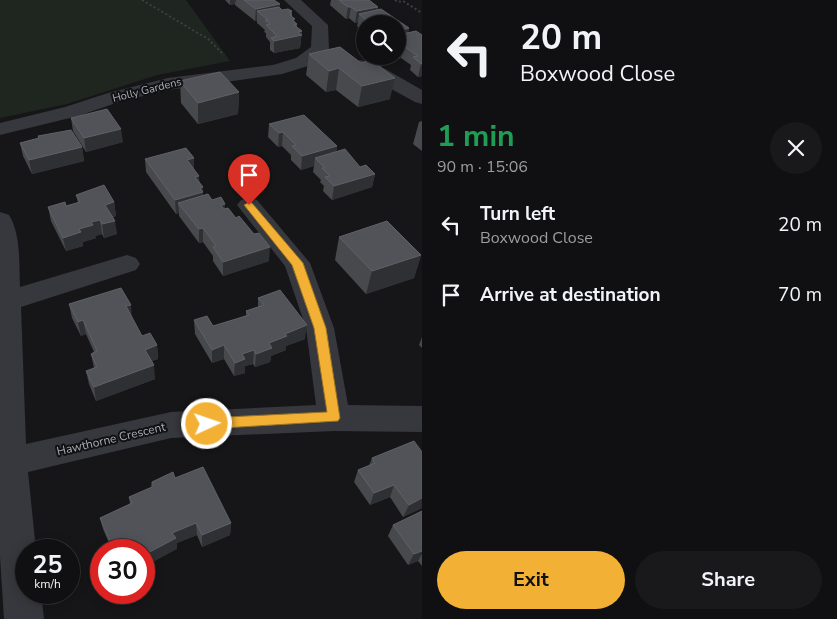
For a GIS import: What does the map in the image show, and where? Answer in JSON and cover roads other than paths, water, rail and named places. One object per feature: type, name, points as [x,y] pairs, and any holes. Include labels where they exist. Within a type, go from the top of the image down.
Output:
[{"type":"street","points":[[292,0],[320,25],[335,55],[373,70],[422,98]]},
{"type":"street","name":"Holly Gardens","points":[[0,129],[71,112],[122,95],[168,84],[274,70],[335,55]]},
{"type":"street","points":[[249,205],[297,263],[320,328],[334,418]]},
{"type":"street","points":[[0,220],[7,301],[10,462],[24,619]]},
{"type":"street","points":[[7,301],[126,264]]},
{"type":"street","name":"Hawthorne Crescent","points":[[10,462],[171,426],[334,418],[422,419]]}]
